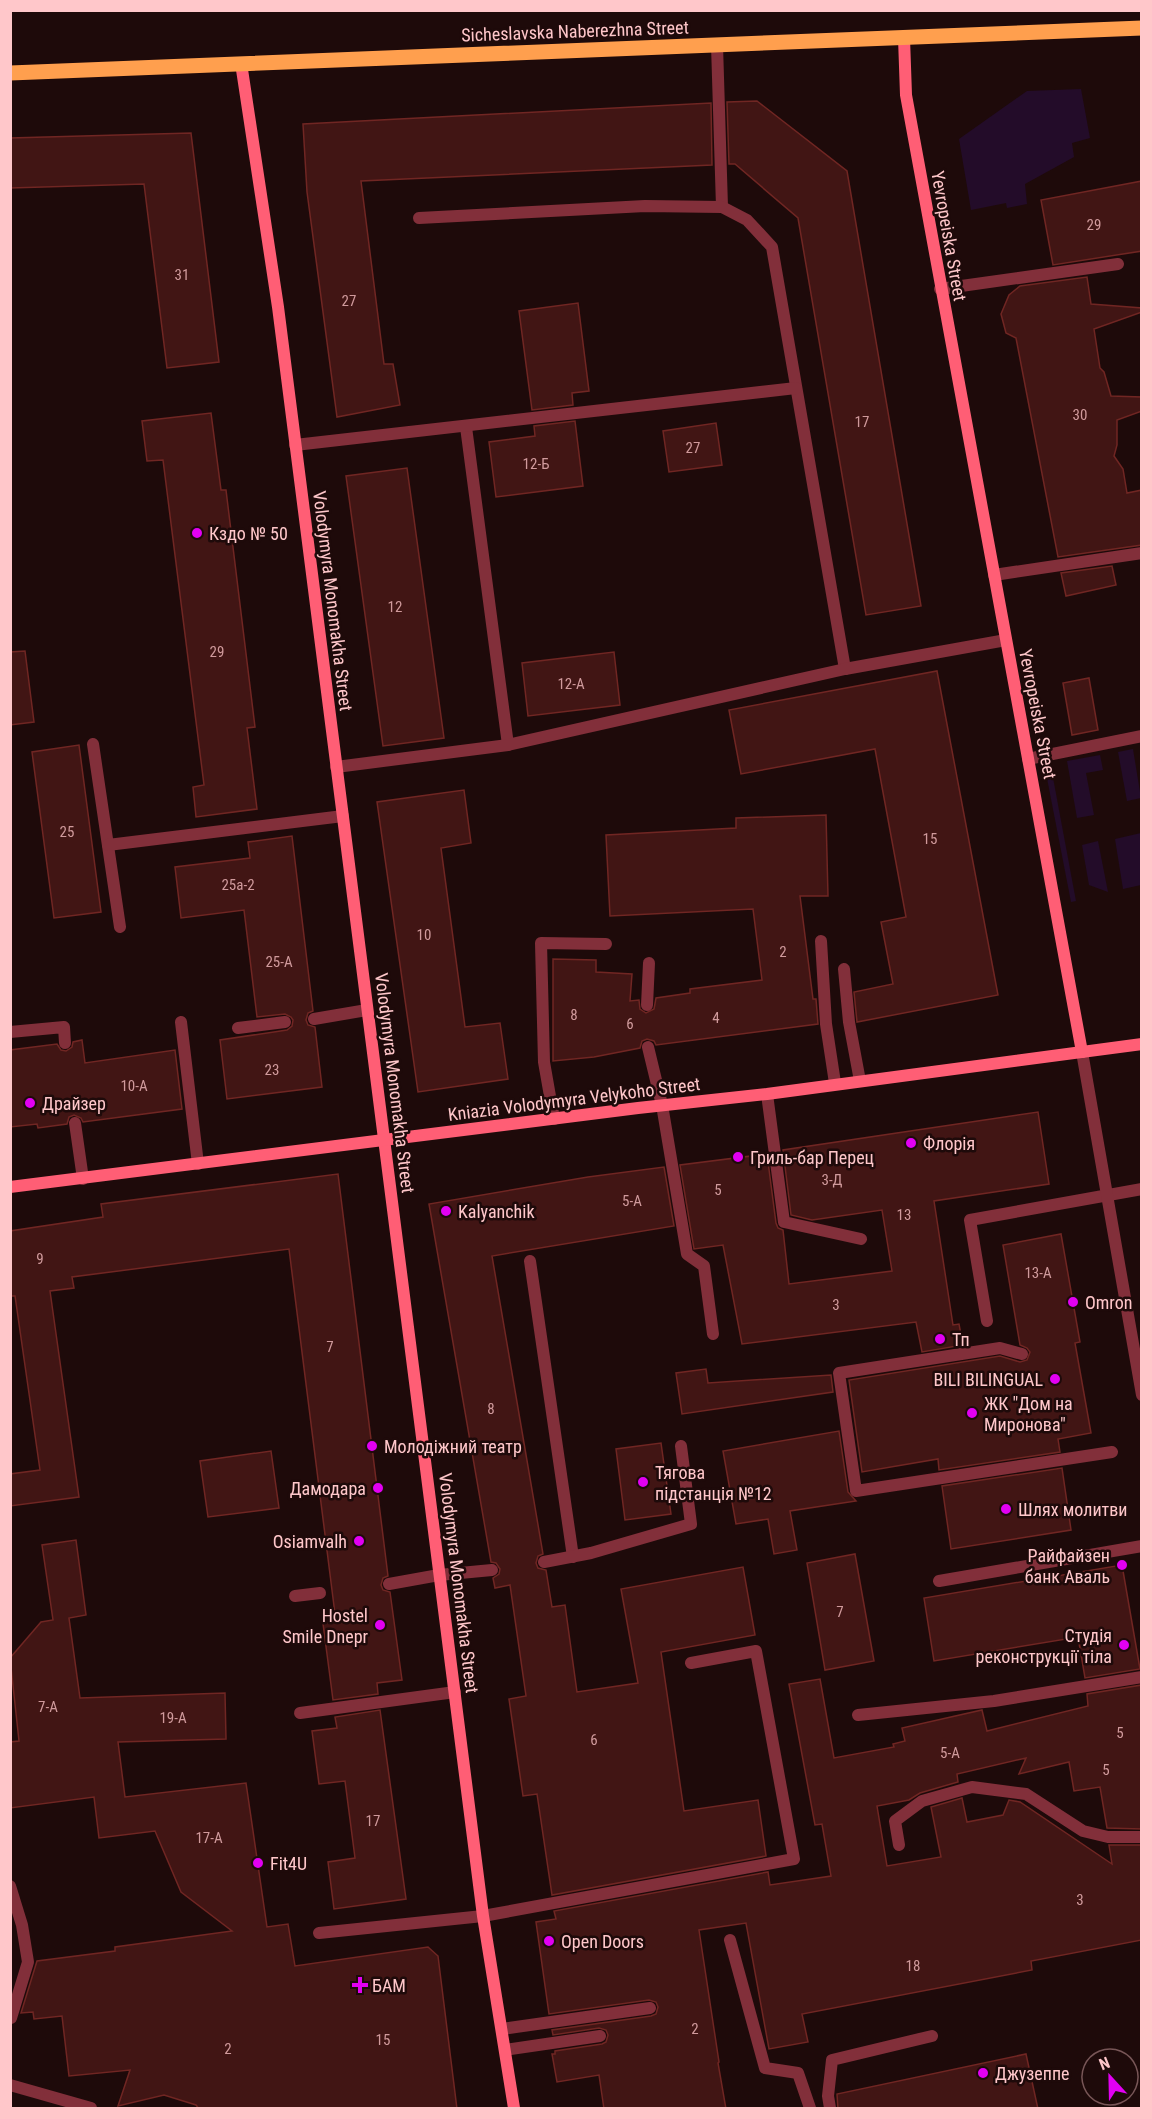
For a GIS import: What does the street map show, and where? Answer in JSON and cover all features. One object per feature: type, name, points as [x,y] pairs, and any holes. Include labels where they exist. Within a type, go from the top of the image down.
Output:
[{"type":"main road","name":"Sicheslavska Naberezhna Street","points":[[10,73],[1142,28]]},
{"type":"main road","name":"Yevropeiska Street","points":[[904,38],[906,95],[940,289],[1082,1052]]},
{"type":"main road","name":"Volodymyra Monomakha Street","points":[[241,63],[278,307],[483,1916],[514,2109]]},
{"type":"main road","name":"Kniazia Volodymyra Velykoho Street","points":[[10,1188],[767,1094],[835,1083],[1142,1044]]},
{"type":"street","points":[[717,45],[722,207]]},
{"type":"street","points":[[419,218],[645,206],[722,207],[747,220],[772,247],[845,669]]},
{"type":"street","points":[[940,289],[1118,264]]},
{"type":"street","points":[[296,445],[796,388]]},
{"type":"street","points":[[466,427],[508,745]]},
{"type":"street","points":[[994,575],[1142,553]]},
{"type":"street","points":[[336,767],[508,745],[845,669],[1006,640]]},
{"type":"street","points":[[1028,759],[1142,735]]},
{"type":"street","points":[[93,744],[120,927]]},
{"type":"street","points":[[108,845],[343,816]]},
{"type":"street","points":[[821,941],[826,1024],[835,1083]]},
{"type":"street","points":[[554,1119],[544,1062],[541,943],[606,944]]},
{"type":"street","points":[[647,1005],[649,963]]},
{"type":"street","points":[[844,969],[849,1022],[860,1081]]},
{"type":"street","points":[[314,1019],[367,1010]]},
{"type":"street","points":[[181,1022],[198,1164]]},
{"type":"street","points":[[238,1028],[285,1022]]},
{"type":"street","points":[[10,1032],[64,1027],[65,1042]]},
{"type":"street","points":[[648,1047],[662,1106],[687,1254],[704,1266],[713,1334]]},
{"type":"street","name":"Yevropeiska Street","points":[[1082,1052],[1142,1395]]},
{"type":"street","points":[[767,1094],[784,1222],[861,1239]]},
{"type":"street","points":[[75,1123],[83,1179]]},
{"type":"street","points":[[987,1321],[970,1220],[1142,1190]]},
{"type":"street","points":[[530,1261],[573,1557]]},
{"type":"street","points":[[1022,1354],[1000,1348],[839,1373],[856,1491],[1112,1452]]},
{"type":"street","points":[[544,1562],[573,1557],[691,1524],[681,1446]]},
{"type":"street","points":[[939,1581],[1142,1546]]},
{"type":"street","points":[[389,1584],[440,1575],[492,1570]]},
{"type":"street","points":[[295,1596],[320,1593]]},
{"type":"street","points":[[319,1933],[483,1916],[794,1859],[756,1651],[691,1663]]},
{"type":"street","points":[[858,1715],[993,1701],[1142,1677]]},
{"type":"street","points":[[300,1713],[454,1692]]},
{"type":"street","points":[[899,1845],[895,1821],[922,1801],[972,1787],[1026,1794],[1083,1831],[1108,1838],[1142,1837]]},
{"type":"street","points":[[10,1886],[22,1925],[28,1962],[10,2018]]},
{"type":"street","points":[[730,1940],[765,2068],[798,2073],[810,2109]]},
{"type":"street","points":[[502,2029],[650,2008]]},
{"type":"street","points":[[505,2050],[600,2036]]},
{"type":"street","points":[[830,2109],[828,2096],[832,2060],[932,2036]]},
{"type":"street","points":[[10,2085],[91,2109]]},
{"type":"shaded area","points":[[1081,89],[1090,138],[1072,143],[1074,157],[1025,184],[1027,204],[1007,208],[1006,203],[971,210],[959,139],[1027,91]]},
{"type":"shaded area","points":[[1133,749],[1141,798],[1127,801],[1118,752]]},
{"type":"shaded area","points":[[1100,755],[1103,770],[1086,773],[1094,815],[1077,818],[1067,761]]},
{"type":"shaded area","points":[[1051,767],[1076,901],[1071,902],[1045,768]]},
{"type":"shaded area","points":[[1141,833],[1141,885],[1123,889],[1115,839]]},
{"type":"shaded area","points":[[1098,841],[1108,892],[1089,885],[1082,845]]},
{"type":"building","points":[[757,101],[847,171],[921,606],[866,615],[798,218],[735,164],[729,164],[727,102]]},
{"type":"building","points":[[711,103],[712,165],[361,181],[384,364],[393,364],[400,405],[337,417],[307,192],[303,124]]},
{"type":"building","points":[[191,133],[219,362],[167,368],[144,184],[10,188],[10,138]]},
{"type":"building","points":[[1142,181],[1142,251],[1053,265],[1041,200]]},
{"type":"building","points":[[1087,277],[1091,304],[1142,308],[1142,312],[1094,329],[1100,368],[1104,372],[1111,396],[1142,397],[1142,411],[1117,420],[1117,445],[1114,456],[1123,469],[1127,493],[1142,490],[1142,545],[1058,557],[1016,338],[1006,333],[1001,314],[1009,295],[1020,286]]},
{"type":"building","points":[[578,303],[589,391],[572,393],[573,405],[532,410],[519,311]]},
{"type":"building","points":[[211,413],[221,490],[226,490],[255,727],[247,728],[257,809],[196,817],[193,787],[204,785],[163,460],[147,461],[142,421]]},
{"type":"building","points":[[575,421],[583,486],[496,497],[489,442],[535,436],[534,426]]},
{"type":"building","points":[[716,423],[722,465],[669,472],[663,431]]},
{"type":"building","points":[[407,468],[444,738],[383,746],[346,476]]},
{"type":"building","points":[[1112,566],[1116,585],[1066,596],[1061,573]]},
{"type":"building","points":[[25,651],[34,722],[10,725],[10,652]]},
{"type":"building","points":[[614,652],[620,705],[528,716],[522,663]]},
{"type":"building","points":[[937,671],[998,995],[857,1022],[854,992],[893,984],[881,922],[906,917],[875,749],[741,774],[729,710]]},
{"type":"building","points":[[1089,678],[1098,730],[1072,735],[1063,683]]},
{"type":"building","points":[[79,745],[101,912],[54,918],[32,752]]},
{"type":"building","points":[[464,790],[471,843],[441,848],[465,1027],[500,1023],[508,1079],[418,1092],[377,802]]},
{"type":"building","points":[[826,815],[828,896],[800,896],[818,1024],[656,1045],[654,1041],[647,1039],[642,1041],[640,1048],[594,1057],[553,1061],[553,959],[596,960],[596,972],[632,974],[630,1001],[639,1000],[640,1009],[646,1013],[654,1009],[656,998],[690,993],[690,989],[762,980],[753,909],[610,916],[606,835],[736,828],[736,818]]},
{"type":"building","points":[[292,836],[313,1011],[308,1013],[306,1020],[308,1025],[315,1027],[322,1087],[227,1099],[220,1040],[287,1030],[292,1026],[293,1020],[285,1014],[257,1017],[244,910],[181,918],[175,867],[250,858],[248,842]]},
{"type":"building","points":[[82,1040],[85,1063],[175,1050],[182,1109],[83,1122],[81,1118],[74,1115],[69,1117],[67,1124],[38,1128],[37,1124],[10,1127],[10,1050],[57,1044],[61,1050],[66,1051],[72,1047],[73,1042]]},
{"type":"building","points":[[1038,1112],[1049,1184],[934,1201],[953,1325],[959,1324],[963,1345],[922,1352],[916,1322],[742,1344],[723,1245],[694,1249],[680,1165],[767,1154],[776,1223],[778,1228],[783,1230],[789,1284],[892,1271],[882,1210],[812,1220],[791,1215],[783,1150]]},
{"type":"building","points":[[664,1167],[674,1226],[492,1256],[543,1554],[538,1556],[536,1563],[538,1568],[546,1570],[552,1607],[565,1605],[577,1692],[638,1683],[621,1589],[743,1567],[755,1635],[661,1652],[684,1811],[758,1800],[766,1856],[552,1895],[537,1794],[523,1796],[509,1699],[526,1696],[510,1585],[495,1588],[493,1578],[499,1574],[500,1569],[496,1563],[491,1562],[429,1204],[588,1177]]},
{"type":"building","points":[[338,1174],[388,1576],[383,1578],[381,1585],[383,1590],[390,1592],[402,1680],[377,1683],[378,1694],[333,1700],[322,1616],[335,1614],[289,1249],[72,1277],[74,1288],[50,1291],[79,1497],[10,1506],[10,1474],[40,1470],[15,1296],[10,1296],[10,1231],[103,1217],[101,1204]]},
{"type":"building","name":"ЖК \"Дом на Миронова\"","points":[[1061,1234],[1080,1342],[1075,1343],[1091,1433],[1058,1439],[1060,1452],[939,1470],[938,1459],[862,1472],[849,1380],[1000,1356],[1020,1362],[1027,1360],[1030,1352],[1020,1345],[1003,1245]]},
{"type":"building","points":[[706,1369],[708,1383],[831,1375],[833,1392],[682,1414],[676,1373]]},
{"type":"building","points":[[839,1431],[848,1492],[856,1501],[790,1511],[797,1550],[774,1554],[768,1519],[736,1524],[723,1451]]},
{"type":"building","name":"Тягова пiдстанцiя №12","points":[[661,1443],[671,1514],[625,1520],[616,1449]]},
{"type":"building","points":[[271,1451],[279,1508],[208,1517],[200,1461]]},
{"type":"building","name":"Шлях молитви","points":[[1062,1468],[1071,1530],[951,1549],[942,1486]]},
{"type":"building","points":[[76,1540],[86,1615],[69,1618],[80,1698],[225,1693],[226,1739],[118,1742],[125,1797],[246,1783],[267,1927],[288,1924],[295,1966],[428,1947],[438,1956],[457,2109],[199,2109],[196,2105],[164,2095],[118,2106],[130,2070],[69,2076],[62,2016],[34,2019],[33,2012],[21,2013],[37,1961],[115,1951],[115,1947],[232,1931],[181,1892],[155,1831],[99,1838],[94,1797],[10,1808],[10,1742],[19,1741],[10,1658],[41,1622],[53,1620],[42,1545]]},
{"type":"building","points":[[855,1554],[874,1661],[825,1670],[807,1563]]},
{"type":"building","points":[[1122,1565],[1140,1669],[1085,1678],[1078,1637],[934,1661],[924,1598]]},
{"type":"building","points":[[820,1679],[834,1758],[894,1747],[893,1744],[905,1741],[902,1728],[982,1710],[987,1731],[1088,1706],[1087,1694],[1142,1685],[1142,1829],[1107,1828],[1100,1787],[1074,1791],[1069,1762],[1019,1774],[1026,1758],[957,1774],[958,1782],[920,1793],[909,1800],[877,1806],[887,1866],[941,1857],[931,1807],[962,1798],[967,1822],[1003,1815],[1009,1800],[1020,1802],[1112,1864],[1109,1845],[1142,1845],[1142,1940],[1031,1961],[1032,1970],[802,2014],[808,2042],[769,2049],[746,1923],[699,1930],[726,2109],[604,2109],[599,2075],[557,2082],[552,2054],[555,2054],[555,2051],[602,2044],[606,2042],[608,2035],[606,2030],[599,2028],[553,2035],[552,2030],[651,2016],[656,2014],[658,2007],[656,2002],[649,2000],[549,2014],[536,1922],[556,1919],[554,1911],[768,1872],[770,1885],[831,1876],[822,1824],[815,1825],[789,1684]]},
{"type":"building","points":[[380,1710],[406,1899],[334,1909],[328,1862],[355,1858],[345,1781],[319,1784],[312,1731],[337,1728],[335,1717]]},
{"type":"building","name":"Джузеппе","points":[[1026,2054],[1038,2109],[838,2109],[837,2094]]},
{"type":"place","name":"Кздо № 50","points":[[197,533]]},
{"type":"place","name":"Драйзер","points":[[30,1103]]},
{"type":"place","name":"Флорія","points":[[911,1143]]},
{"type":"place","name":"Гриль-бар Перец","points":[[738,1157]]},
{"type":"place","name":"Kalyanchik","points":[[446,1211]]},
{"type":"place","name":"Omron","points":[[1073,1302]]},
{"type":"place","name":"Тп","points":[[940,1339]]},
{"type":"place","name":"BILI BILINGUAL","points":[[1055,1379]]},
{"type":"place","name":"ЖК \"Дом на Миронова\"","points":[[972,1413]]},
{"type":"place","name":"Молодіжний театр","points":[[372,1446]]},
{"type":"place","name":"Тягова пiдстанцiя №12","points":[[643,1482]]},
{"type":"place","name":"Дамодара","points":[[378,1488]]},
{"type":"place","name":"Шлях молитви","points":[[1006,1509]]},
{"type":"place","name":"Osiamvalh","points":[[359,1541]]},
{"type":"place","name":"Райфайзен банк Аваль","points":[[1122,1565]]},
{"type":"place","name":"Hostel Smile Dnepr","points":[[380,1625]]},
{"type":"place","name":"Студія реконструкції тіла","points":[[1124,1645]]},
{"type":"place","name":"Fit4U","points":[[258,1863]]},
{"type":"place","name":"Open Doors","points":[[549,1941]]},
{"type":"place","name":"БАМ","points":[[360,1985]]},
{"type":"place","name":"Джузеппе","points":[[983,2073]]}]
